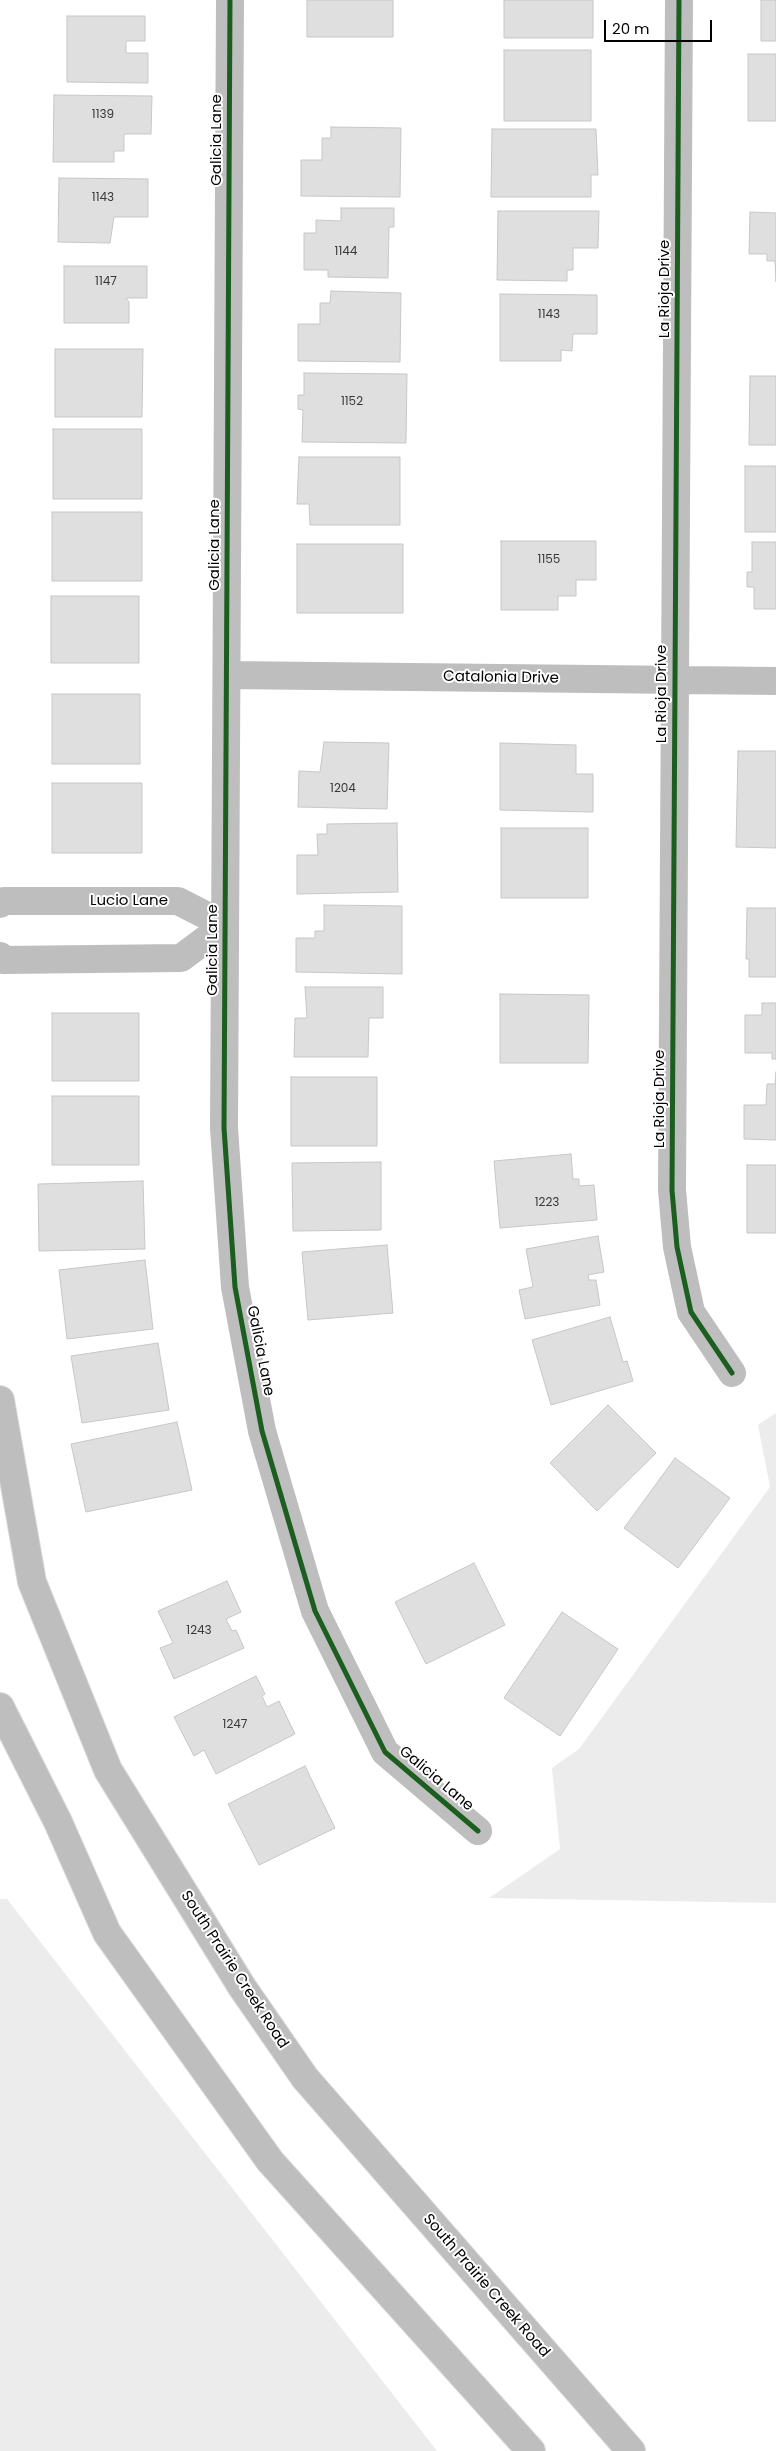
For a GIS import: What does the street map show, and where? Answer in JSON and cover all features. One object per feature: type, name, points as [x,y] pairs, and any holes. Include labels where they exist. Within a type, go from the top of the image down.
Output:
[{"type":"street","name":"Galicia Lane","points":[[230,0],[224,1128],[235,1287],[262,1430],[315,1610],[386,1752],[478,1831]]},
{"type":"street","name":"La Rioja Drive","points":[[679,0],[672,1190],[677,1247],[691,1312],[732,1373]]},
{"type":"street","name":"Catalonia Drive","points":[[227,675],[776,681]]},
{"type":"street","name":"Lucio Lane","points":[[0,904],[4,901],[178,901],[225,925]]},
{"type":"street","points":[[0,956],[4,960],[181,958],[225,925]]},
{"type":"street","name":"South Prairie Creek Road","points":[[0,1400],[32,1582],[108,1770],[242,1987],[305,2078],[631,2451]]},
{"type":"street","points":[[0,1707],[58,1822],[107,1934],[270,2161],[531,2451]]},
{"type":"shaded area","points":[[776,1413],[776,1903],[489,1898],[560,1849],[552,1768],[579,1749],[770,1487],[758,1425]]},
{"type":"shaded area","points":[[0,1899],[7,1899],[437,2451],[0,2451]]},
{"type":"building","points":[[307,0],[393,0],[393,37],[307,37]]},
{"type":"building","points":[[504,0],[593,0],[593,38],[504,38]]},
{"type":"building","points":[[761,0],[776,0],[776,41],[761,41]]},
{"type":"building","points":[[67,16],[145,16],[145,41],[126,41],[126,53],[148,53],[148,83],[67,82]]},
{"type":"building","points":[[504,50],[591,50],[591,121],[504,121]]},
{"type":"building","points":[[748,54],[776,54],[776,121],[748,121]]},
{"type":"building","points":[[54,95],[152,96],[151,134],[124,134],[124,151],[114,151],[114,162],[53,162]]},
{"type":"building","points":[[331,127],[401,128],[400,197],[301,196],[301,160],[322,160],[322,138],[331,138]]},
{"type":"building","points":[[492,129],[596,129],[598,175],[591,175],[591,197],[491,197]]},
{"type":"building","points":[[59,178],[148,179],[148,217],[114,217],[110,243],[58,242]]},
{"type":"building","points":[[341,208],[394,208],[394,227],[389,227],[388,278],[328,277],[328,270],[304,270],[304,233],[316,233],[316,220],[341,221]]},
{"type":"building","points":[[498,211],[599,211],[598,248],[573,248],[573,270],[567,270],[567,281],[497,280]]},
{"type":"building","points":[[750,212],[776,213],[776,282],[775,261],[767,261],[767,254],[749,254]]},
{"type":"building","points":[[64,266],[147,266],[147,298],[126,298],[129,302],[129,323],[64,323]]},
{"type":"building","points":[[331,291],[401,293],[400,362],[298,361],[298,324],[320,324],[320,303],[330,303]]},
{"type":"building","points":[[500,294],[597,295],[597,334],[573,334],[572,351],[561,350],[561,361],[500,361]]},
{"type":"building","points":[[55,349],[143,349],[142,417],[55,417]]},
{"type":"building","points":[[304,373],[407,374],[406,443],[302,442],[303,410],[298,409],[298,395],[304,395]]},
{"type":"building","points":[[750,376],[776,376],[776,445],[749,445]]},
{"type":"building","points":[[53,429],[142,429],[142,499],[53,499]]},
{"type":"building","points":[[299,457],[400,457],[400,525],[310,525],[309,504],[297,504]]},
{"type":"building","points":[[745,466],[776,466],[776,532],[745,532]]},
{"type":"building","points":[[52,512],[142,512],[142,581],[52,581]]},
{"type":"building","points":[[501,541],[596,541],[596,580],[576,580],[576,596],[558,596],[558,610],[501,610]]},
{"type":"building","points":[[752,542],[776,542],[776,609],[754,609],[754,587],[747,587],[747,572],[752,572]]},
{"type":"building","points":[[297,544],[403,544],[403,613],[297,613]]},
{"type":"building","points":[[51,596],[139,596],[139,663],[51,663]]},
{"type":"building","points":[[52,694],[140,694],[140,764],[52,764]]},
{"type":"building","points":[[324,742],[389,743],[387,809],[298,807],[299,771],[320,772]]},
{"type":"building","points":[[500,743],[576,745],[576,774],[593,774],[593,812],[500,810]]},
{"type":"building","points":[[738,751],[776,751],[776,848],[736,847]]},
{"type":"building","points":[[52,783],[142,783],[142,853],[52,853]]},
{"type":"building","points":[[397,823],[398,892],[297,894],[297,855],[318,855],[317,834],[327,834],[327,824]]},
{"type":"building","points":[[501,828],[588,828],[588,898],[501,898]]},
{"type":"building","points":[[324,905],[402,906],[402,974],[296,972],[296,938],[315,938],[315,931],[324,931]]},
{"type":"building","points":[[747,908],[776,908],[776,977],[749,977],[749,959],[746,959]]},
{"type":"building","points":[[305,987],[383,987],[383,1018],[369,1018],[368,1057],[294,1057],[295,1018],[307,1018]]},
{"type":"building","points":[[500,994],[589,995],[588,1063],[500,1063]]},
{"type":"building","points":[[762,1003],[776,1003],[776,1059],[772,1059],[772,1053],[745,1053],[745,1015],[762,1015]]},
{"type":"building","points":[[52,1013],[139,1013],[139,1081],[52,1081]]},
{"type":"building","points":[[776,1072],[776,1140],[744,1139],[744,1105],[766,1105],[767,1084],[775,1084]]},
{"type":"building","points":[[291,1077],[377,1077],[377,1146],[291,1146]]},
{"type":"building","points":[[52,1096],[139,1096],[139,1165],[52,1165]]},
{"type":"building","points":[[571,1154],[573,1179],[579,1179],[579,1186],[594,1185],[597,1220],[500,1228],[494,1161]]},
{"type":"building","points":[[381,1162],[381,1230],[293,1231],[292,1163]]},
{"type":"building","points":[[747,1165],[776,1165],[776,1233],[747,1233]]},
{"type":"building","points":[[143,1181],[145,1249],[39,1251],[38,1184]]},
{"type":"building","points":[[598,1236],[604,1272],[588,1275],[589,1280],[596,1280],[600,1305],[525,1319],[519,1290],[533,1287],[526,1249]]},
{"type":"building","points":[[387,1245],[393,1313],[308,1320],[302,1252]]},
{"type":"building","points":[[145,1260],[153,1329],[67,1339],[59,1270]]},
{"type":"building","points":[[610,1317],[623,1362],[627,1361],[633,1381],[551,1405],[532,1340]]},
{"type":"building","points":[[158,1343],[169,1410],[82,1423],[71,1356]]},
{"type":"building","points":[[608,1405],[656,1453],[597,1511],[550,1463]]},
{"type":"building","points":[[177,1422],[192,1490],[86,1512],[71,1444]]},
{"type":"building","points":[[675,1458],[730,1498],[678,1568],[624,1528]]},
{"type":"building","points":[[474,1563],[505,1625],[426,1664],[395,1602]]},
{"type":"building","points":[[227,1581],[241,1612],[226,1619],[232,1631],[236,1630],[244,1648],[174,1679],[160,1648],[173,1643],[158,1611]]},
{"type":"building","points":[[562,1612],[618,1649],[560,1736],[504,1698]]},
{"type":"building","points":[[256,1676],[265,1694],[262,1696],[267,1707],[279,1701],[295,1734],[216,1774],[204,1750],[194,1756],[174,1717]]},
{"type":"building","points":[[305,1766],[335,1828],[259,1865],[228,1804]]},
{"type":"cycle path","points":[[230,0],[224,1128],[235,1287],[262,1431],[315,1611],[385,1752],[478,1831]]},
{"type":"cycle path","points":[[679,0],[672,1190],[677,1247],[691,1312],[732,1373]]}]
